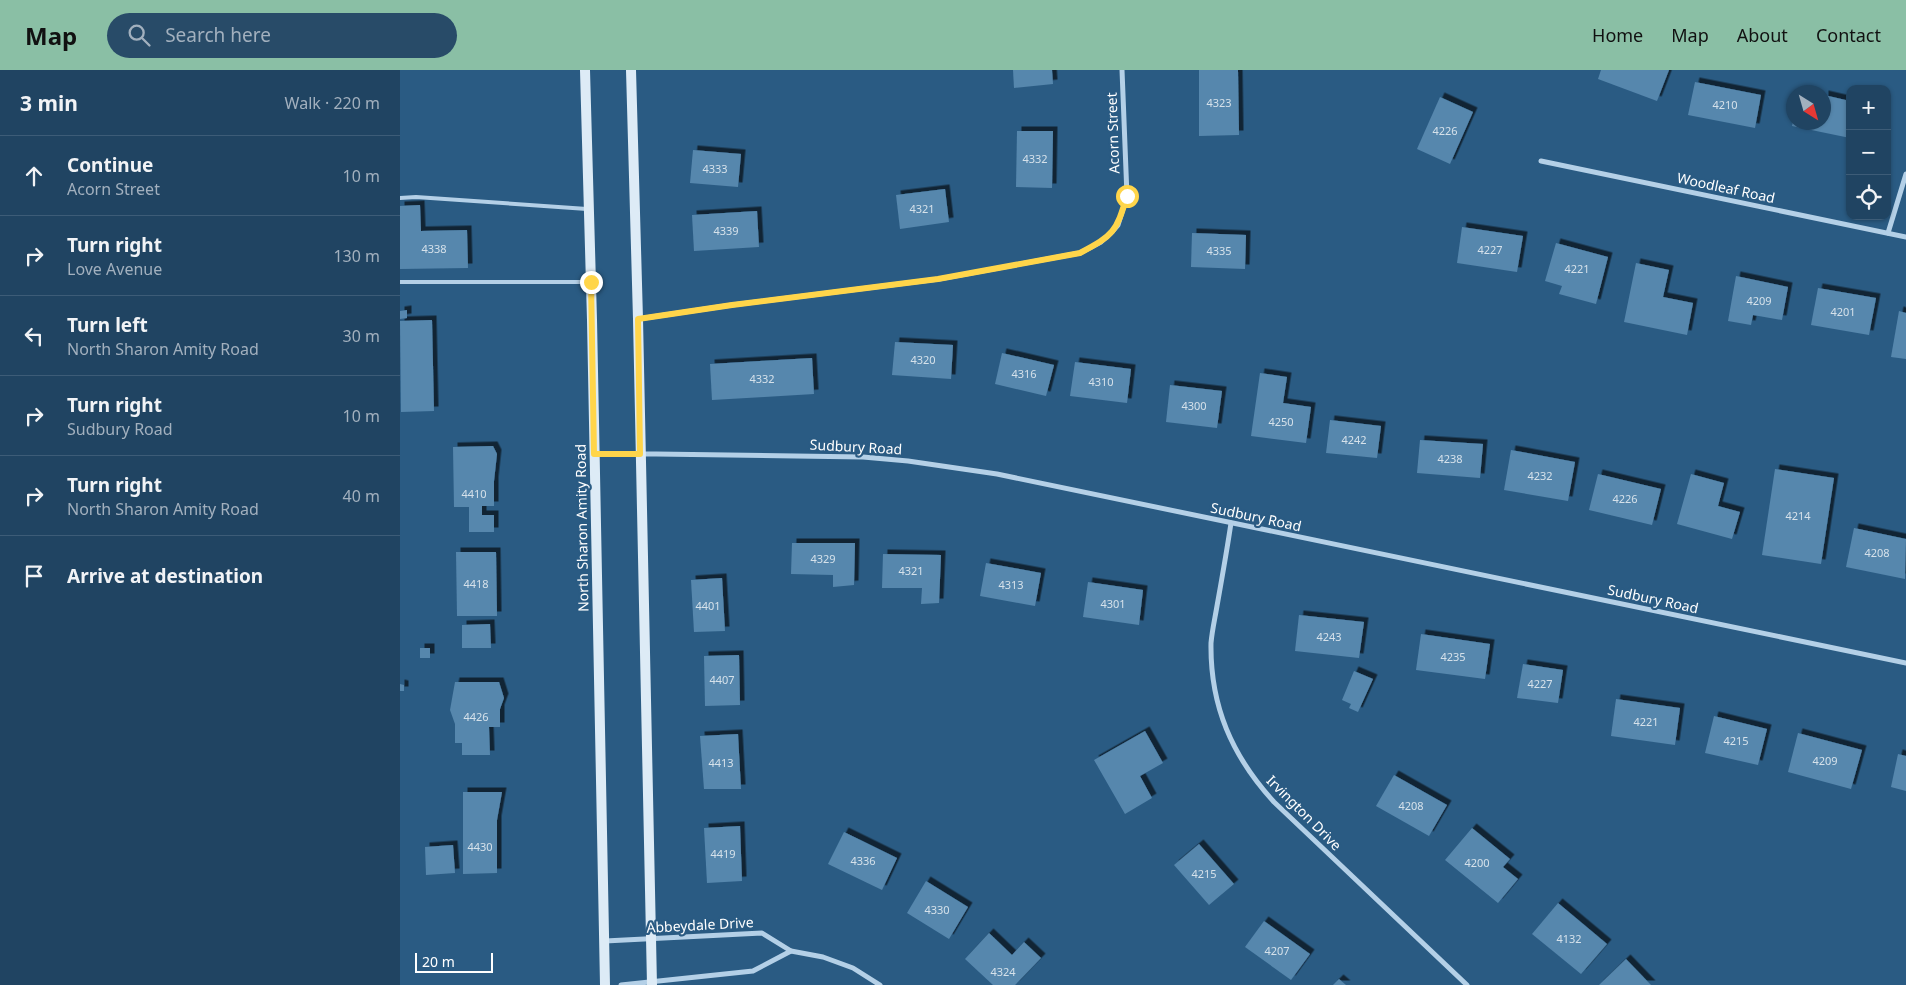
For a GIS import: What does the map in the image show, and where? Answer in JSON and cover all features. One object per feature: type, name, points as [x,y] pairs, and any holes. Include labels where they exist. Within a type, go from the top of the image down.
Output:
[{"type":"main road","name":"North Sharon Amity Road","points":[[585,70],[605,985]]},
{"type":"main road","points":[[631,70],[652,984]]},
{"type":"street","name":"Acorn Street","points":[[638,319],[938,279],[1080,253],[1101,242],[1118,225],[1127,196],[1122,70]]},
{"type":"street","name":"Woodleaf Road","points":[[1540,161],[1906,237]]},
{"type":"street","points":[[1888,233],[1906,174]]},
{"type":"street","name":"Sudbury Road","points":[[594,454],[824,456],[908,461],[997,474],[1906,664]]},
{"type":"street","name":"Irvington Drive","points":[[1231,523],[1211,642],[1212,678],[1220,714],[1237,753],[1260,787],[1274,802],[1467,985]]},
{"type":"street","name":"Abbeydale Drive","points":[[604,941],[762,933],[791,951],[822,957],[853,968],[880,985]]},
{"type":"street","points":[[621,985],[652,984],[753,971],[791,951]]},
{"type":"lane","points":[[400,198],[589,209]]},
{"type":"lane","points":[[400,282],[591,282]]},
{"type":"building","points":[[1013,70],[1052,70],[1053,84],[1014,88]]},
{"type":"building","points":[[1199,70],[1238,70],[1239,135],[1199,136]]},
{"type":"building","points":[[1601,70],[1669,70],[1657,101],[1598,79]]},
{"type":"building","points":[[1695,82],[1761,95],[1755,128],[1688,115]]},
{"type":"building","points":[[1440,97],[1473,112],[1450,164],[1417,149]]},
{"type":"building","points":[[1831,97],[1846,100],[1846,137],[1811,130],[1831,130]]},
{"type":"building","points":[[1017,131],[1053,131],[1052,188],[1016,187]]},
{"type":"building","points":[[693,150],[741,154],[738,187],[690,183]]},
{"type":"building","points":[[945,189],[949,222],[900,229],[896,195]]},
{"type":"building","points":[[420,205],[421,231],[467,230],[468,268],[400,269],[400,206]]},
{"type":"building","points":[[757,211],[759,247],[694,251],[692,215]]},
{"type":"building","points":[[1462,227],[1523,236],[1517,272],[1457,263]]},
{"type":"building","points":[[1192,233],[1246,235],[1245,269],[1191,267]]},
{"type":"building","points":[[1556,243],[1608,257],[1596,304],[1559,294],[1562,286],[1545,281]]},
{"type":"building","points":[[1636,263],[1669,270],[1663,297],[1693,303],[1687,335],[1624,322]]},
{"type":"building","points":[[1736,276],[1788,287],[1782,320],[1753,315],[1751,325],[1728,321]]},
{"type":"building","points":[[1818,288],[1876,298],[1869,335],[1811,325]]},
{"type":"building","points":[[407,310],[407,318],[400,319],[400,311]]},
{"type":"building","points":[[1899,311],[1906,313],[1906,359],[1891,357]]},
{"type":"building","points":[[432,320],[434,411],[401,412],[400,321]]},
{"type":"building","points":[[895,342],[953,345],[951,379],[892,375]]},
{"type":"building","points":[[1002,353],[1054,365],[1046,396],[995,384]]},
{"type":"building","points":[[812,358],[814,394],[712,400],[710,364]]},
{"type":"building","points":[[1075,362],[1131,369],[1127,403],[1070,396]]},
{"type":"building","points":[[1260,373],[1287,377],[1283,403],[1311,407],[1306,443],[1251,436]]},
{"type":"building","points":[[1170,385],[1222,391],[1217,428],[1166,422]]},
{"type":"building","points":[[1330,420],[1381,426],[1377,458],[1326,453]]},
{"type":"building","points":[[1420,440],[1483,444],[1480,478],[1417,473]]},
{"type":"building","points":[[493,446],[497,454],[494,506],[482,506],[482,515],[494,515],[494,532],[469,532],[469,507],[454,507],[453,447]]},
{"type":"building","points":[[1511,450],[1575,462],[1568,501],[1504,490]]},
{"type":"building","points":[[1775,469],[1834,478],[1821,564],[1762,555]]},
{"type":"building","points":[[1598,474],[1661,489],[1652,525],[1589,510]]},
{"type":"building","points":[[1691,474],[1724,483],[1718,506],[1740,512],[1732,539],[1677,524]]},
{"type":"building","points":[[1854,528],[1906,539],[1905,579],[1846,567]]},
{"type":"building","points":[[792,543],[855,543],[854,585],[833,587],[833,575],[791,574]]},
{"type":"building","points":[[456,552],[496,552],[497,616],[457,616]]},
{"type":"building","points":[[883,554],[941,555],[939,603],[921,604],[922,588],[882,588]]},
{"type":"building","points":[[986,563],[1041,573],[1035,606],[980,596]]},
{"type":"building","points":[[722,578],[725,631],[694,632],[691,580]]},
{"type":"building","points":[[1088,582],[1143,590],[1139,625],[1083,617]]},
{"type":"building","points":[[1299,615],[1364,622],[1359,658],[1295,651]]},
{"type":"building","points":[[490,624],[491,648],[462,648],[462,625]]},
{"type":"building","points":[[1421,634],[1490,644],[1485,679],[1416,670]]},
{"type":"building","points":[[420,648],[430,648],[430,658],[420,658]]},
{"type":"building","points":[[739,655],[740,705],[705,706],[704,656]]},
{"type":"building","points":[[1523,664],[1563,670],[1558,703],[1517,698]]},
{"type":"building","points":[[1354,671],[1373,679],[1358,712],[1349,708],[1351,704],[1342,700]]},
{"type":"building","points":[[455,682],[499,682],[504,698],[500,709],[500,727],[489,727],[490,755],[462,755],[462,743],[455,743],[455,724],[450,710]]},
{"type":"building","points":[[400,684],[404,685],[404,691],[400,691]]},
{"type":"building","points":[[1616,699],[1680,708],[1675,745],[1611,736]]},
{"type":"building","points":[[1714,716],[1767,729],[1758,765],[1705,753]]},
{"type":"building","points":[[1145,731],[1163,763],[1140,776],[1152,798],[1125,814],[1094,760]]},
{"type":"building","points":[[1798,733],[1862,750],[1851,789],[1788,772]]},
{"type":"building","points":[[738,734],[741,789],[704,789],[700,736]]},
{"type":"building","points":[[1898,754],[1906,756],[1906,791],[1891,787]]},
{"type":"building","points":[[1394,775],[1447,805],[1429,836],[1376,806]]},
{"type":"building","points":[[463,792],[502,792],[497,820],[497,873],[463,874]]},
{"type":"building","points":[[740,826],[742,881],[707,883],[704,828]]},
{"type":"building","points":[[1472,828],[1510,859],[1503,867],[1518,879],[1498,903],[1445,860]]},
{"type":"building","points":[[844,832],[897,858],[882,890],[828,864]]},
{"type":"building","points":[[1199,844],[1234,884],[1209,905],[1174,865]]},
{"type":"building","points":[[453,845],[455,873],[426,875],[425,847]]},
{"type":"building","points":[[926,881],[968,907],[949,939],[907,913]]},
{"type":"building","points":[[1558,903],[1607,944],[1581,974],[1532,934]]},
{"type":"building","points":[[1264,921],[1310,954],[1291,980],[1245,947]]},
{"type":"building","points":[[989,933],[1012,955],[1024,942],[1041,958],[1015,985],[993,985],[965,959]]},
{"type":"building","points":[[1626,959],[1651,985],[1599,985]]},
{"type":"building","points":[[1339,979],[1346,985],[1333,985]]},
{"type":"route","points":[[591,282],[594,454],[640,454],[638,319],[938,279],[1080,253],[1101,242],[1118,225],[1127,196]]}]
